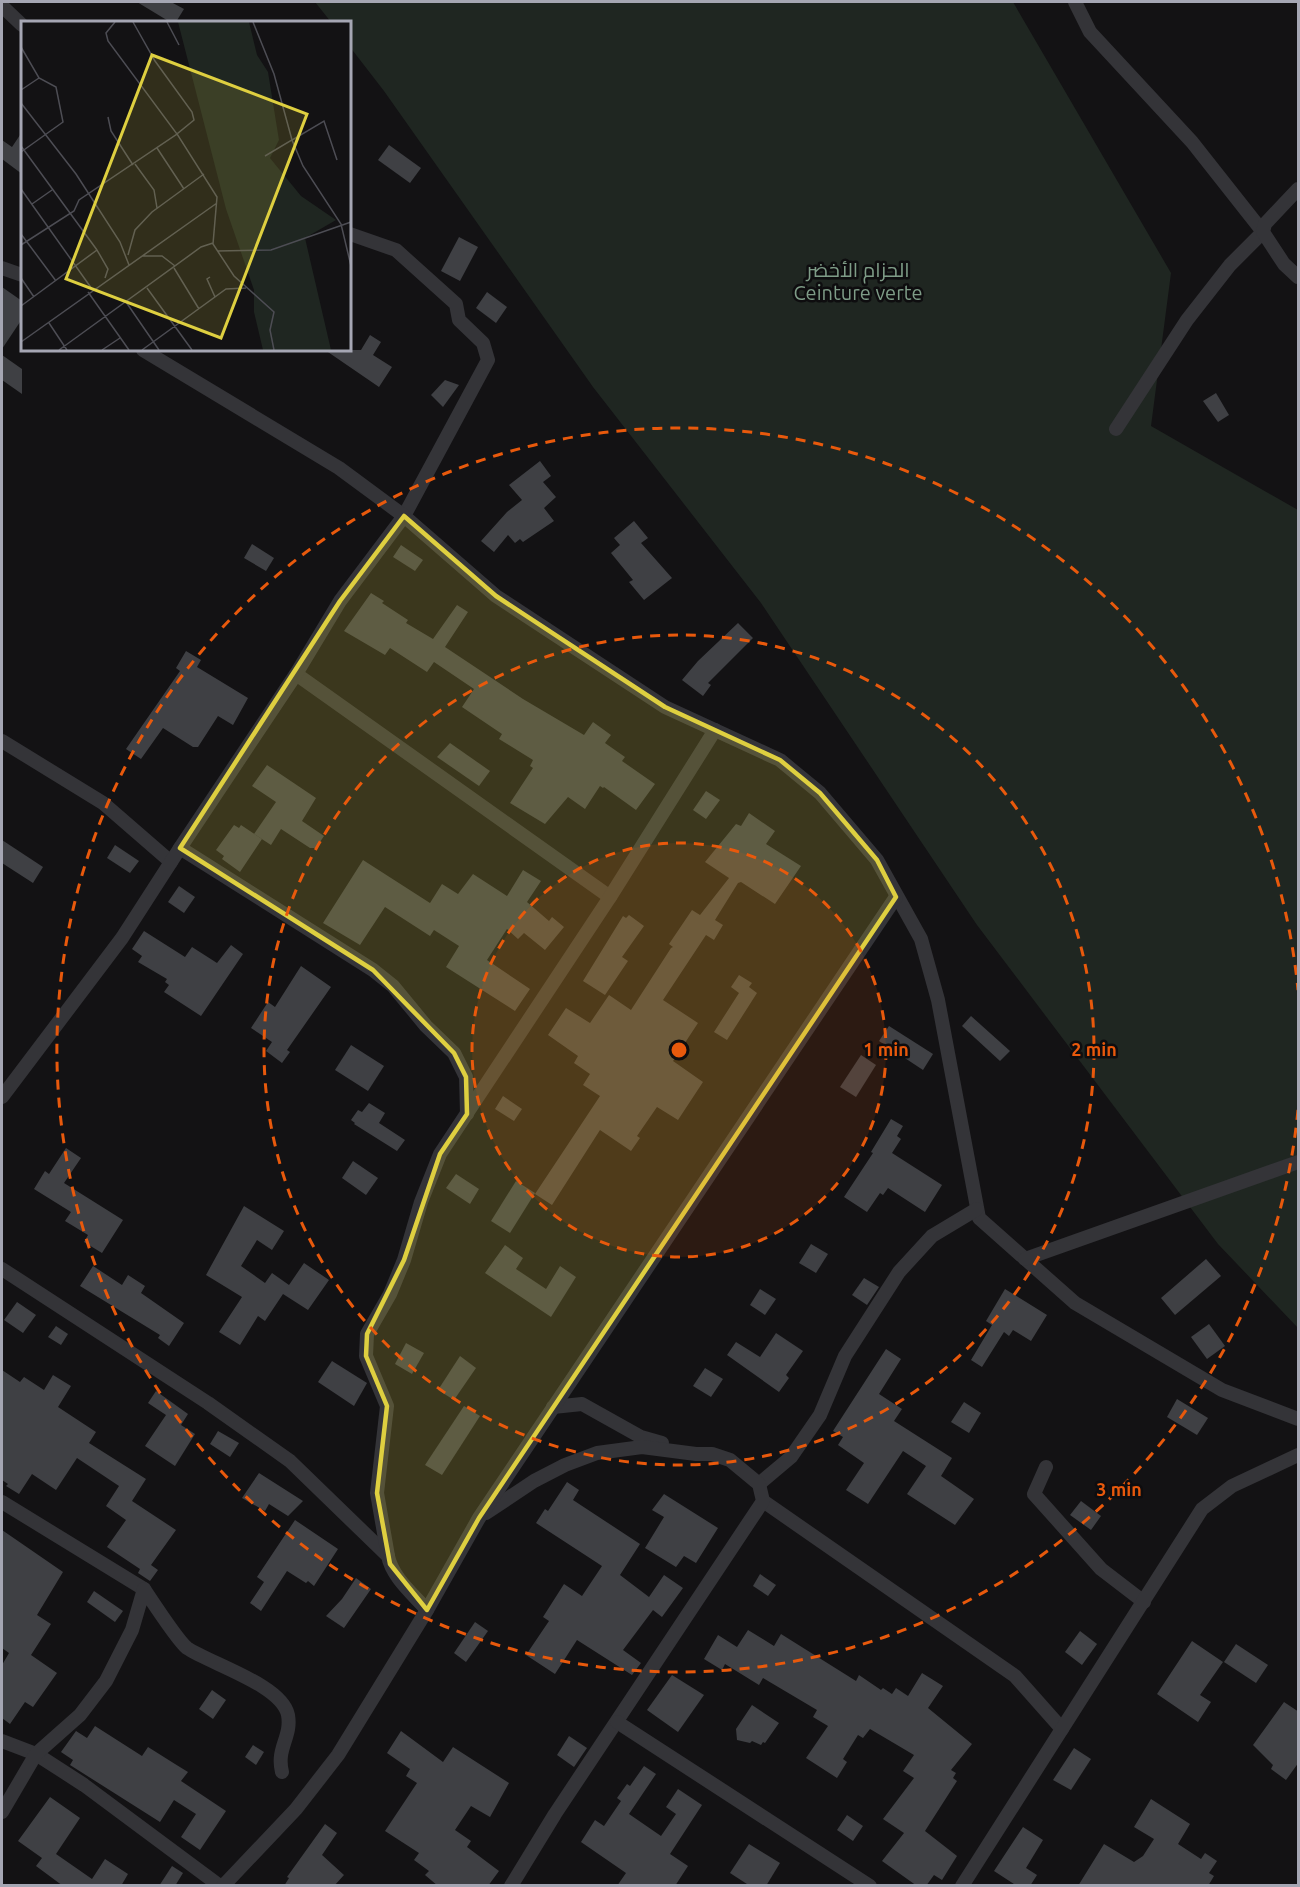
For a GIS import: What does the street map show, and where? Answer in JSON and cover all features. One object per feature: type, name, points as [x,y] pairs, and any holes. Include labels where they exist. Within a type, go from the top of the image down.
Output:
[{"type":"street","points":[[1075,2],[1090,32],[1192,142],[1263,232],[1284,264],[1299,277]]},
{"type":"street","points":[[2,6],[21,24]]},
{"type":"street","points":[[1116,429],[1187,320],[1230,266],[1263,232],[1265,224],[1299,189]]},
{"type":"street","points":[[2,1097],[122,938],[296,674],[339,601],[404,516],[488,360],[483,343],[459,320],[456,304],[396,250],[351,234]]},
{"type":"street","points":[[2,268],[21,275]]},
{"type":"street","points":[[145,351],[339,468],[404,516],[496,596],[665,707],[780,760],[820,793],[877,860],[921,939],[938,1000],[979,1218],[1075,1303],[1222,1390],[1299,1419]]},
{"type":"street","points":[[296,674],[610,897]]},
{"type":"street","points":[[427,1610],[398,1577],[388,1556],[377,1493],[387,1406],[366,1356],[367,1334],[390,1294],[404,1260],[421,1202],[441,1154],[610,897],[715,730]]},
{"type":"street","points":[[2,741],[103,803],[171,862]]},
{"type":"street","points":[[180,848],[374,970],[393,986],[426,1026],[453,1053],[466,1077],[467,1114]]},
{"type":"street","points":[[2,1741],[36,1755],[84,1785],[222,1886],[296,1809],[338,1755],[427,1610],[479,1518],[896,897]]},
{"type":"street","points":[[1026,1259],[1299,1162]]},
{"type":"street","points":[[759,1484],[791,1457],[819,1415],[845,1356],[899,1272],[932,1236],[977,1209]]},
{"type":"street","points":[[2,1269],[208,1403],[290,1461],[388,1556]]},
{"type":"street","points":[[553,1407],[582,1404],[641,1437],[696,1454]]},
{"type":"street","points":[[479,1518],[564,1464],[597,1453],[642,1447],[712,1454],[730,1460],[759,1484],[763,1501],[1015,1676],[1062,1729]]},
{"type":"street","points":[[962,1886],[1202,1509],[1232,1486],[1299,1455]]},
{"type":"street","points":[[1046,1467],[1034,1494],[1101,1569],[1144,1602]]},
{"type":"street","points":[[511,1886],[555,1814],[763,1501]]},
{"type":"street","points":[[2,1502],[144,1589],[186,1647],[224,1665],[277,1695],[288,1714],[287,1739],[281,1746],[279,1761],[282,1772]]},
{"type":"street","points":[[2,1812],[36,1755],[80,1715],[106,1681],[132,1630],[144,1589]]},
{"type":"street","points":[[616,1722],[870,1886]]},
{"type":"highlighted area","points":[[404,516],[496,596],[665,707],[780,760],[820,793],[877,860],[896,897],[479,1518],[427,1610],[390,1564],[377,1493],[387,1406],[366,1356],[367,1334],[404,1260],[440,1154],[467,1114],[466,1077],[454,1053],[373,970],[180,848],[340,601]]},
{"type":"green space","name":"الحزام الأخضر Ceinture verte","points":[[315,2],[1013,2],[1171,273],[1151,426],[1298,510],[1298,1328],[1218,1244],[977,925],[761,603],[593,387],[384,91],[351,48],[351,21],[330,21]]},
{"type":"building","points":[[137,2],[171,2],[184,9],[177,21],[168,21]]},
{"type":"building","points":[[21,134],[21,173],[2,159],[2,140],[12,147]]},
{"type":"building","points":[[389,145],[421,168],[410,183],[378,160]]},
{"type":"building","points":[[459,237],[478,247],[460,281],[441,271]]},
{"type":"building","points":[[2,287],[21,300],[21,320],[2,349]]},
{"type":"building","points":[[487,292],[507,307],[496,323],[476,308]]},
{"type":"building","points":[[370,335],[381,342],[373,355],[392,367],[379,387],[326,351],[361,350]]},
{"type":"building","points":[[2,355],[22,369],[22,394],[2,380]]},
{"type":"building","points":[[445,380],[459,385],[443,407],[431,395]]},
{"type":"building","points":[[1216,393],[1229,415],[1218,422],[1203,401]]},
{"type":"building","points":[[540,461],[551,476],[543,482],[556,497],[544,508],[554,521],[523,542],[520,539],[515,543],[508,535],[494,552],[481,541],[507,512],[522,500],[509,485]]},
{"type":"building","points":[[634,521],[648,538],[641,543],[672,578],[644,600],[629,582],[633,580],[611,553],[620,545],[614,538]]},
{"type":"building","points":[[252,544],[274,558],[266,571],[244,558]]},
{"type":"building","points":[[401,545],[423,560],[415,571],[393,557]]},
{"type":"building","points":[[371,593],[408,620],[406,623],[433,639],[457,605],[468,612],[445,647],[523,699],[584,735],[593,722],[611,735],[605,743],[625,757],[622,761],[655,784],[636,810],[600,786],[585,809],[568,797],[545,824],[510,803],[533,768],[530,766],[533,760],[499,739],[502,734],[462,707],[474,689],[434,662],[427,672],[390,648],[385,655],[344,631]]},
{"type":"building","points":[[738,623],[753,638],[708,683],[711,685],[703,696],[682,680],[698,661]]},
{"type":"building","points":[[186,651],[201,660],[197,667],[248,698],[233,725],[218,716],[198,747],[193,747],[163,728],[141,759],[126,749],[180,671],[176,668]]},
{"type":"building","points":[[450,743],[490,771],[479,786],[437,757]]},
{"type":"building","points":[[267,765],[316,798],[302,821],[324,836],[316,848],[310,848],[281,829],[271,845],[254,834],[276,802],[252,786]]},
{"type":"building","points":[[706,791],[720,800],[706,819],[693,810]]},
{"type":"building","points":[[749,813],[775,831],[766,844],[801,866],[775,904],[741,882],[738,883],[715,920],[723,925],[714,940],[706,935],[663,1000],[698,1023],[673,1061],[703,1082],[678,1120],[657,1107],[637,1136],[640,1138],[631,1151],[600,1130],[552,1205],[535,1194],[600,1096],[583,1085],[590,1074],[574,1063],[578,1056],[548,1035],[566,1008],[590,1023],[609,995],[631,1010],[673,947],[669,944],[692,910],[700,915],[729,878],[705,862],[736,824],[741,826]]},
{"type":"building","points":[[234,825],[239,828],[241,825],[262,839],[240,872],[222,859],[224,856],[216,850]]},
{"type":"building","points":[[2,840],[43,867],[33,883],[2,863]]},
{"type":"building","points":[[115,845],[139,861],[130,873],[107,858]]},
{"type":"building","points":[[363,860],[430,903],[442,884],[458,894],[473,874],[507,896],[523,870],[541,881],[527,902],[549,921],[552,917],[564,927],[545,950],[524,933],[518,939],[507,929],[487,960],[530,989],[515,1011],[446,967],[459,946],[434,930],[430,936],[385,907],[360,945],[323,923]]},
{"type":"building","points":[[179,886],[195,897],[184,913],[168,902]]},
{"type":"building","points":[[629,915],[644,926],[622,957],[628,961],[605,995],[583,981],[623,916],[626,918]]},
{"type":"building","points":[[144,931],[185,957],[192,947],[217,963],[231,945],[243,954],[201,1016],[164,992],[169,985],[165,982],[167,979],[138,962],[142,956],[132,949]]},
{"type":"building","points":[[301,966],[331,987],[287,1050],[290,1052],[282,1063],[266,1051],[272,1042],[251,1028],[268,1002],[275,1007]]},
{"type":"building","points":[[739,975],[752,983],[749,987],[757,993],[727,1040],[714,1032],[739,993],[731,987]]},
{"type":"building","points":[[971,1016],[1010,1051],[1000,1061],[962,1026]]},
{"type":"building","points":[[889,1026],[933,1054],[923,1070],[879,1041]]},
{"type":"building","points":[[351,1045],[384,1066],[368,1091],[335,1070]]},
{"type":"building","points":[[861,1055],[876,1065],[856,1097],[840,1087]]},
{"type":"building","points":[[503,1096],[522,1109],[514,1121],[495,1109]]},
{"type":"building","points":[[369,1103],[385,1113],[379,1123],[405,1140],[397,1151],[351,1120],[358,1110],[362,1112]]},
{"type":"building","points":[[891,1119],[903,1126],[897,1136],[901,1139],[892,1153],[942,1185],[925,1212],[888,1188],[883,1195],[880,1193],[867,1212],[844,1197],[873,1153],[871,1152]]},
{"type":"building","points":[[66,1148],[81,1158],[64,1183],[123,1220],[102,1253],[84,1242],[88,1235],[65,1221],[71,1212],[34,1189],[45,1171],[49,1174]]},
{"type":"building","points":[[353,1161],[378,1178],[366,1195],[342,1178]]},
{"type":"building","points":[[456,1174],[479,1189],[470,1204],[446,1188]]},
{"type":"building","points":[[516,1181],[535,1193],[510,1233],[491,1221]]},
{"type":"building","points":[[244,1206],[284,1231],[272,1250],[257,1240],[241,1266],[265,1283],[272,1273],[289,1285],[304,1263],[329,1280],[308,1310],[283,1294],[265,1321],[258,1316],[240,1345],[219,1332],[242,1297],[206,1275]]},
{"type":"building","points":[[811,1244],[828,1254],[816,1273],[799,1263]]},
{"type":"building","points":[[505,1245],[523,1258],[516,1269],[546,1289],[560,1266],[576,1277],[551,1317],[485,1273]]},
{"type":"building","points":[[1206,1259],[1221,1276],[1175,1315],[1161,1298]]},
{"type":"building","points":[[93,1266],[122,1285],[128,1275],[145,1286],[141,1293],[184,1323],[169,1346],[158,1338],[160,1335],[80,1286]]},
{"type":"building","points":[[864,1278],[879,1287],[867,1305],[852,1295]]},
{"type":"building","points":[[760,1289],[776,1299],[765,1315],[750,1305]]},
{"type":"building","points":[[1005,1289],[1047,1315],[1031,1341],[1013,1330],[1009,1336],[1004,1332],[982,1367],[971,1360],[992,1325],[986,1321]]},
{"type":"building","points":[[17,1302],[36,1315],[23,1333],[4,1320]]},
{"type":"building","points":[[1209,1324],[1225,1346],[1207,1359],[1191,1337]]},
{"type":"building","points":[[56,1326],[68,1334],[61,1345],[48,1337]]},
{"type":"building","points":[[776,1333],[803,1351],[786,1375],[789,1378],[779,1392],[727,1355],[736,1342],[760,1357]]},
{"type":"building","points":[[406,1343],[424,1353],[412,1374],[395,1364]]},
{"type":"building","points":[[886,1349],[901,1359],[879,1394],[902,1409],[894,1421],[952,1458],[941,1476],[974,1499],[955,1525],[907,1494],[926,1466],[903,1451],[868,1504],[846,1490],[864,1463],[838,1445],[843,1437],[833,1431]]},
{"type":"building","points":[[460,1356],[476,1368],[454,1400],[438,1390]]},
{"type":"building","points":[[332,1361],[367,1383],[354,1406],[318,1382]]},
{"type":"building","points":[[705,1368],[723,1379],[711,1397],[693,1386]]},
{"type":"building","points":[[2,1370],[20,1382],[24,1377],[44,1390],[53,1375],[71,1386],[58,1407],[96,1432],[89,1443],[146,1479],[132,1501],[176,1530],[151,1565],[158,1570],[150,1581],[138,1573],[140,1569],[107,1547],[126,1520],[106,1506],[119,1486],[77,1458],[56,1490],[32,1474],[19,1494],[6,1486],[8,1484],[2,1480]]},
{"type":"building","points":[[156,1391],[188,1414],[181,1425],[195,1434],[175,1466],[145,1446],[166,1415],[148,1403]]},
{"type":"building","points":[[1177,1399],[1208,1418],[1197,1435],[1167,1417]]},
{"type":"building","points":[[964,1402],[981,1413],[969,1433],[951,1422]]},
{"type":"building","points":[[464,1406],[480,1416],[442,1475],[425,1465]]},
{"type":"building","points":[[218,1431],[239,1443],[230,1457],[210,1444]]},
{"type":"building","points":[[259,1473],[303,1501],[288,1516],[269,1504],[265,1511],[242,1498]]},
{"type":"building","points":[[567,1482],[579,1490],[573,1500],[640,1544],[620,1575],[649,1597],[664,1575],[683,1588],[662,1617],[653,1610],[623,1650],[641,1663],[632,1675],[577,1640],[555,1674],[526,1655],[549,1621],[543,1617],[564,1584],[582,1596],[602,1566],[536,1523],[545,1509],[548,1511]]},
{"type":"building","points":[[664,1494],[718,1528],[696,1563],[684,1556],[676,1567],[645,1548],[664,1517],[652,1510]]},
{"type":"building","points":[[1081,1501],[1101,1516],[1091,1530],[1070,1515]]},
{"type":"building","points":[[295,1520],[338,1549],[314,1586],[287,1571],[261,1611],[250,1603],[264,1582],[257,1577]]},
{"type":"building","points":[[2,1530],[63,1572],[37,1615],[51,1624],[31,1655],[57,1673],[33,1707],[25,1702],[10,1724],[2,1718],[2,1665],[9,1653],[2,1648]]},
{"type":"building","points":[[760,1574],[776,1585],[768,1596],[753,1586]]},
{"type":"building","points":[[356,1578],[371,1589],[344,1628],[326,1616],[342,1599]]},
{"type":"building","points":[[94,1591],[123,1611],[115,1622],[87,1602]]},
{"type":"building","points":[[475,1622],[488,1631],[466,1662],[454,1653]]},
{"type":"building","points":[[748,1630],[774,1646],[781,1634],[856,1681],[859,1675],[881,1690],[883,1688],[892,1694],[896,1688],[908,1696],[922,1673],[943,1686],[928,1708],[972,1744],[951,1770],[956,1773],[953,1778],[957,1781],[925,1831],[957,1856],[942,1880],[934,1875],[926,1886],[917,1886],[882,1861],[904,1833],[883,1819],[914,1778],[903,1771],[914,1755],[870,1729],[863,1738],[858,1735],[843,1759],[847,1762],[837,1778],[806,1758],[828,1726],[813,1717],[817,1710],[763,1678],[759,1685],[725,1664],[722,1670],[704,1659],[718,1635],[737,1647]]},
{"type":"building","points":[[1080,1631],[1097,1644],[1082,1665],[1065,1652]]},
{"type":"building","points":[[1192,1641],[1223,1662],[1200,1695],[1211,1702],[1198,1722],[1157,1694]]},
{"type":"building","points":[[1236,1644],[1268,1665],[1256,1683],[1224,1662]]},
{"type":"building","points":[[672,1675],[704,1695],[678,1732],[647,1710]]},
{"type":"building","points":[[212,1690],[226,1700],[213,1719],[199,1709]]},
{"type":"building","points":[[1284,1702],[1299,1712],[1299,1762],[1286,1780],[1271,1769],[1273,1765],[1253,1745]]},
{"type":"building","points":[[752,1705],[779,1723],[765,1743],[761,1745],[752,1741],[750,1743],[737,1740],[736,1729]]},
{"type":"building","points":[[95,1726],[142,1756],[148,1747],[188,1772],[181,1781],[226,1811],[200,1850],[181,1837],[196,1814],[174,1800],[160,1822],[70,1765],[73,1760],[61,1752],[76,1731],[87,1738]]},
{"type":"building","points":[[401,1731],[443,1762],[453,1747],[509,1783],[490,1817],[471,1806],[455,1830],[471,1841],[467,1847],[499,1871],[488,1886],[438,1886],[425,1875],[429,1871],[414,1860],[419,1853],[385,1831],[417,1783],[406,1776],[410,1769],[387,1753]]},
{"type":"building","points":[[569,1736],[587,1748],[574,1767],[557,1755]]},
{"type":"building","points":[[253,1745],[264,1752],[256,1765],[245,1757]]},
{"type":"building","points":[[1074,1748],[1091,1759],[1071,1790],[1053,1780]]},
{"type":"building","points":[[644,1766],[656,1774],[629,1814],[661,1836],[676,1814],[666,1807],[678,1789],[702,1805],[670,1854],[688,1866],[675,1886],[617,1886],[626,1873],[581,1842],[595,1820],[604,1826],[621,1801],[617,1798],[627,1784],[630,1786]]},
{"type":"building","points":[[50,1797],[80,1818],[56,1854],[92,1879],[105,1859],[128,1874],[121,1886],[63,1886],[36,1866],[42,1858],[18,1841]]},
{"type":"building","points":[[1151,1799],[1190,1824],[1178,1844],[1201,1859],[1205,1853],[1217,1861],[1209,1873],[1214,1876],[1208,1886],[1078,1886],[1104,1844],[1134,1862],[1143,1856],[1154,1839],[1134,1827]]},
{"type":"building","points":[[847,1815],[863,1826],[853,1841],[837,1830]]},
{"type":"building","points":[[325,1824],[337,1833],[322,1855],[344,1875],[334,1886],[284,1886],[289,1878],[287,1877]]},
{"type":"building","points":[[1023,1827],[1043,1840],[1026,1868],[1037,1875],[1030,1886],[1017,1886],[994,1871]]},
{"type":"building","points":[[749,1844],[780,1863],[766,1886],[750,1886],[730,1873]]},
{"type":"building","points":[[172,1866],[183,1873],[175,1886],[159,1886]]}]
